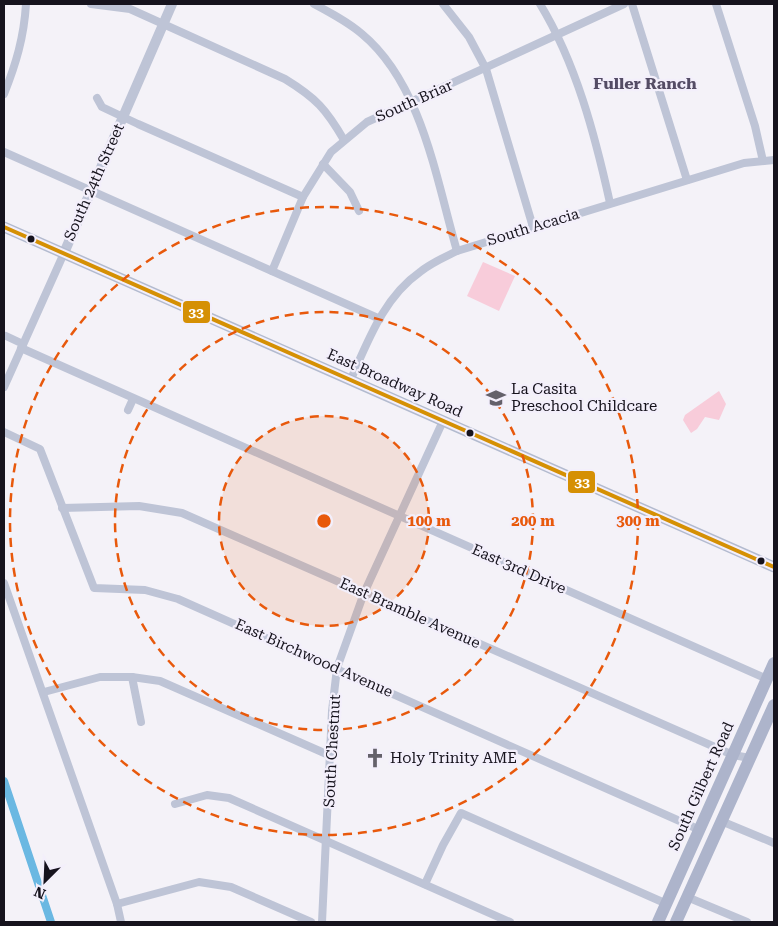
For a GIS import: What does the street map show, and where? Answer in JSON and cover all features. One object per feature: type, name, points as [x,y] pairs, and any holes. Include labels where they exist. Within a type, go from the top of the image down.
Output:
[{"type":"main road","name":"East Broadway Road","points":[[4,227],[774,566]]},
{"type":"main road","name":"South Gilbert Road","points":[[658,922],[774,663]]},
{"type":"main road","points":[[676,922],[774,705]]},
{"type":"street","points":[[4,94],[20,51],[24,32],[26,4]]},
{"type":"street","points":[[91,4],[130,9],[163,22],[286,79],[308,93],[327,112],[344,140]]},
{"type":"street","name":"South 24th Street","points":[[4,387],[172,4]]},
{"type":"street","points":[[314,4],[363,34],[398,73],[413,102],[457,251]]},
{"type":"street","points":[[442,4],[469,37],[486,69],[533,227]]},
{"type":"street","points":[[540,4],[558,33],[577,84],[610,203]]},
{"type":"street","name":"South Briar","points":[[272,271],[303,197],[331,152],[367,122],[624,4]]},
{"type":"street","points":[[632,4],[687,180]]},
{"type":"street","points":[[716,4],[752,117],[762,161]]},
{"type":"street","points":[[98,98],[102,107],[303,197]]},
{"type":"street","points":[[4,152],[380,318]]},
{"type":"street","name":"South Acacia","points":[[351,379],[389,303],[413,277],[457,251],[744,163],[774,160]]},
{"type":"street","points":[[324,164],[350,192],[359,211]]},
{"type":"street","name":"East 3rd Drive","points":[[6,336],[22,346],[133,399],[767,679]]},
{"type":"street","points":[[128,410],[133,399]]},
{"type":"street","name":"South Chestnut","points":[[322,922],[337,668],[364,593],[443,421]]},
{"type":"street","name":"East Birchwood Avenue","points":[[4,432],[40,449],[94,588],[145,590],[178,599],[700,830]]},
{"type":"street","name":"East Bramble Avenue","points":[[62,508],[139,506],[182,513],[733,755],[750,758]]},
{"type":"street","points":[[4,583],[44,692],[116,904],[120,922]]},
{"type":"street","points":[[44,692],[100,678],[132,677],[160,681],[331,756]]},
{"type":"street","points":[[132,677],[141,722]]},
{"type":"street","points":[[175,804],[207,796],[229,798],[510,922]]},
{"type":"street","points":[[425,884],[443,845],[461,813],[667,904]]},
{"type":"street","points":[[722,821],[774,843]]},
{"type":"street","points":[[116,904],[199,882],[231,887],[311,922]]},
{"type":"street","points":[[688,897],[747,922]]},
{"type":"shaded area","points":[[483,262],[515,276],[499,311],[467,296]]},
{"type":"shaded area","points":[[719,391],[726,404],[719,420],[705,417],[697,429],[691,433],[683,420],[685,415]]},
{"type":"waterway","points":[[4,781],[51,922]]},
{"type":"transit line","name":"33","points":[[4,227],[774,567]]},
{"type":"place","name":"La Casita Preschool Childcare","points":[[496,398]]},
{"type":"place","name":"Holy Trinity AME","points":[[375,758]]},
{"type":"district","name":"Fuller Ranch","points":[[645,83]]}]
